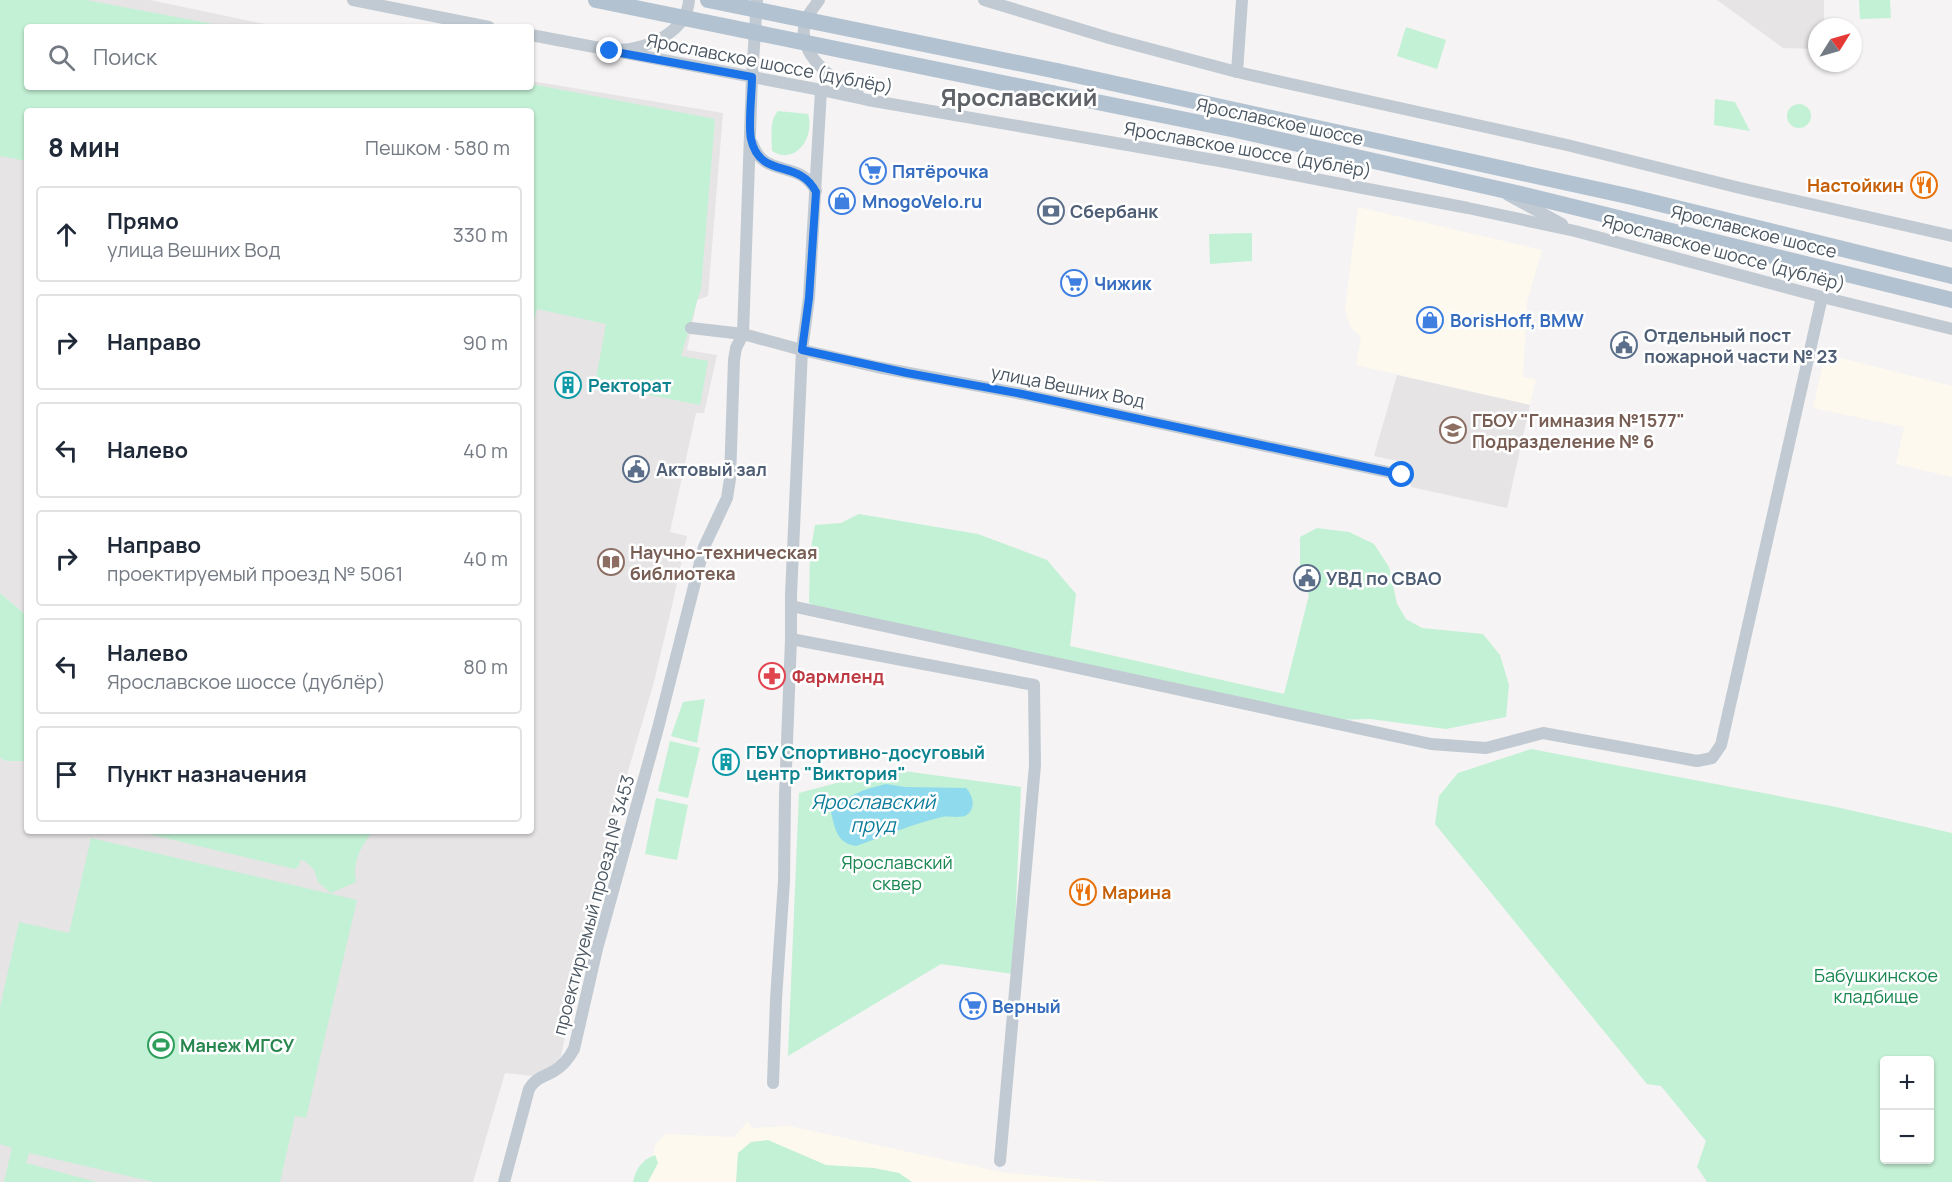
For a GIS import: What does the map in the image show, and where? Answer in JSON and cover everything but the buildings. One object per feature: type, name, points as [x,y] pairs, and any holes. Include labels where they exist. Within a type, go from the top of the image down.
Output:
[{"type":"main road","name":"Ярославское шоссе","points":[[596,0],[1236,130],[1494,188],[1952,300]]},
{"type":"main road","name":"Ярославское шоссе","points":[[708,0],[1057,70],[1632,197],[1952,276]]},
{"type":"street","points":[[353,0],[474,24]]},
{"type":"street","points":[[610,51],[627,50],[648,44],[673,31],[684,21],[689,0]]},
{"type":"street","name":"проектируемый проезд № 3453","points":[[504,1182],[530,1089],[536,1080],[559,1067],[569,1058],[574,1049],[597,949],[658,728],[704,547],[727,498],[730,479],[734,360],[736,348],[743,334],[757,0]]},
{"type":"street","points":[[819,0],[806,19],[804,33],[808,49],[829,77],[868,100]]},
{"type":"street","points":[[984,0],[1128,44],[1237,72],[1567,145],[1740,188],[1952,236]]},
{"type":"street","points":[[1237,72],[1242,0]]},
{"type":"street","name":"Ярославское шоссе (дублёр)","points":[[534,36],[868,100],[1231,163],[1468,208],[1575,231],[1952,329]]},
{"type":"street","points":[[773,1083],[784,881],[791,606],[802,350],[809,298],[820,90]]},
{"type":"street","points":[[750,137],[756,153],[764,163],[800,174],[812,183],[816,192]]},
{"type":"street","points":[[1494,188],[1575,231]]},
{"type":"street","points":[[791,606],[1423,742],[1486,747],[1543,733],[1696,761],[1712,758],[1721,745],[1822,297]]},
{"type":"street","name":"улица Вешних Вод","points":[[691,328],[743,334],[802,350],[907,373],[1022,394],[1402,475]]},
{"type":"street","points":[[791,639],[1034,685],[1035,765],[1029,853],[1000,1161]]},
{"type":"shaded area","points":[[0,0],[150,0],[265,24],[24,24],[24,90],[534,90],[534,82],[723,113],[708,296],[697,300],[687,350],[717,355],[704,413],[696,413],[670,532],[687,536],[671,610],[654,682],[613,823],[560,1060],[553,1069],[533,1076],[505,1073],[473,1182],[0,1182],[0,758],[6,761],[24,761],[24,834],[534,834],[534,108],[24,108],[24,613],[0,593]]},
{"type":"shaded area","points":[[1717,0],[1824,0],[1824,18],[1808,18],[1808,49],[1783,48]]},
{"type":"shaded area","points":[[1358,207],[1542,250],[1527,302],[1523,377],[1536,379],[1530,405],[1356,365],[1361,337],[1350,327],[1345,309]]},
{"type":"shaded area","points":[[1825,354],[1952,386],[1952,477],[1896,464],[1904,427],[1813,408]]},
{"type":"shaded area","name":"ГБОУ \"Гимназия №1577\" Подразделение № 6","points":[[1397,375],[1530,405],[1507,508],[1411,487],[1407,463],[1374,456]]},
{"type":"shaded area","points":[[748,1121],[752,1128],[789,1126],[1006,1173],[1113,1182],[646,1182],[656,1143],[666,1134],[734,1137]]},
{"type":"green space","points":[[0,0],[86,0],[213,24],[24,24],[24,90],[534,90],[534,85],[715,119],[701,288],[681,356],[708,361],[700,405],[595,384],[606,324],[537,309],[534,321],[534,108],[24,108],[24,160],[0,156]]},
{"type":"green space","points":[[1859,0],[1890,0],[1891,18],[1860,18]]},
{"type":"green space","points":[[1406,27],[1446,40],[1437,69],[1397,56]]},
{"type":"green space","points":[[1715,99],[1735,102],[1750,131],[1714,125]]},
{"type":"green space","points":[[1799,104],[1808,107],[1811,116],[1808,125],[1799,128],[1790,125],[1787,116],[1790,107]]},
{"type":"green space","points":[[778,111],[808,114],[809,132],[806,140],[802,147],[789,155],[781,155],[772,151],[772,124]]},
{"type":"green space","points":[[1252,233],[1252,261],[1210,264],[1209,234]]},
{"type":"green space","points":[[859,514],[978,534],[1047,560],[1076,594],[1070,646],[1284,694],[1309,595],[1300,574],[1300,537],[1317,528],[1349,532],[1374,544],[1389,567],[1397,604],[1406,619],[1422,628],[1483,634],[1500,655],[1509,685],[1506,717],[1446,729],[1370,719],[1332,720],[832,614],[809,603],[810,554],[815,525],[841,523]]},
{"type":"green space","points":[[0,593],[24,613],[24,761],[6,761],[0,758]]},
{"type":"green space","points":[[705,699],[697,743],[671,736],[683,702]]},
{"type":"green space","points":[[670,741],[700,748],[688,798],[658,791]]},
{"type":"green space","name":"Бабушкинское кладбище","points":[[1531,749],[1836,807],[1952,833],[1952,1182],[1707,1182],[1697,1167],[1706,1141],[1661,1086],[1647,1084],[1435,824],[1439,796],[1458,773]]},
{"type":"green space","name":"Ярославский сквер","points":[[889,769],[1021,787],[1013,974],[941,964],[788,1056],[799,793]]},
{"type":"green space","points":[[656,798],[688,805],[677,860],[645,854]]},
{"type":"green space","points":[[149,834],[371,834],[356,861],[356,882],[331,893],[318,882],[314,870],[305,861],[300,860],[299,866],[295,869]]},
{"type":"green space","name":"Манеж МГСУ","points":[[91,838],[357,900],[306,1118],[295,1116],[280,1182],[154,1182],[29,1153],[26,1163],[97,1182],[4,1182],[12,1148],[0,1144],[0,1007],[19,922],[69,933]]},
{"type":"green space","points":[[768,1140],[826,1165],[874,1168],[899,1173],[912,1182],[736,1182],[738,1153],[751,1142]]},
{"type":"green space","points":[[655,1155],[658,1163],[648,1182],[633,1182],[640,1165]]},
{"type":"water","name":"Ярославский пруд","points":[[886,784],[905,787],[966,788],[973,804],[969,813],[963,816],[931,820],[856,846],[845,842],[838,834],[831,812],[843,801],[856,794]]},
{"type":"place","name":"Пятёрочка","points":[[873,171]]},
{"type":"place","name":"Настойкин","points":[[1924,185]]},
{"type":"place","name":"MnogoVelo.ru","points":[[842,201]]},
{"type":"place","name":"Сбербанк","points":[[1051,211]]},
{"type":"place","name":"Чижик","points":[[1074,283]]},
{"type":"place","name":"BorisHoff, BMW","points":[[1430,320]]},
{"type":"place","name":"Отдельный пост пожарной части № 23","points":[[1624,345]]},
{"type":"place","name":"Ректорат","points":[[568,385]]},
{"type":"place","name":"ГБОУ \"Гимназия №1577\" Подразделение № 6","points":[[1453,430]]},
{"type":"place","name":"Актовый зал","points":[[636,469]]},
{"type":"place","name":"Научно-техническая библиотека","points":[[611,562]]},
{"type":"place","name":"УВД по СВАО","points":[[1307,578]]},
{"type":"place","name":"Фармленд","points":[[772,676]]},
{"type":"place","name":"ГБУ Спортивно-досуговый центр \"Виктория\"","points":[[726,762]]},
{"type":"place","name":"Марина","points":[[1083,892]]},
{"type":"place","name":"Верный","points":[[973,1006]]},
{"type":"place","name":"Манеж МГСУ","points":[[161,1045]]},
{"type":"district","name":"Ярославский","points":[[1019,96]]},
{"type":"route","points":[[610,51],[752,77],[750,137],[756,153],[764,163],[793,171],[807,178],[816,192],[809,298],[802,350],[1402,475]]}]
